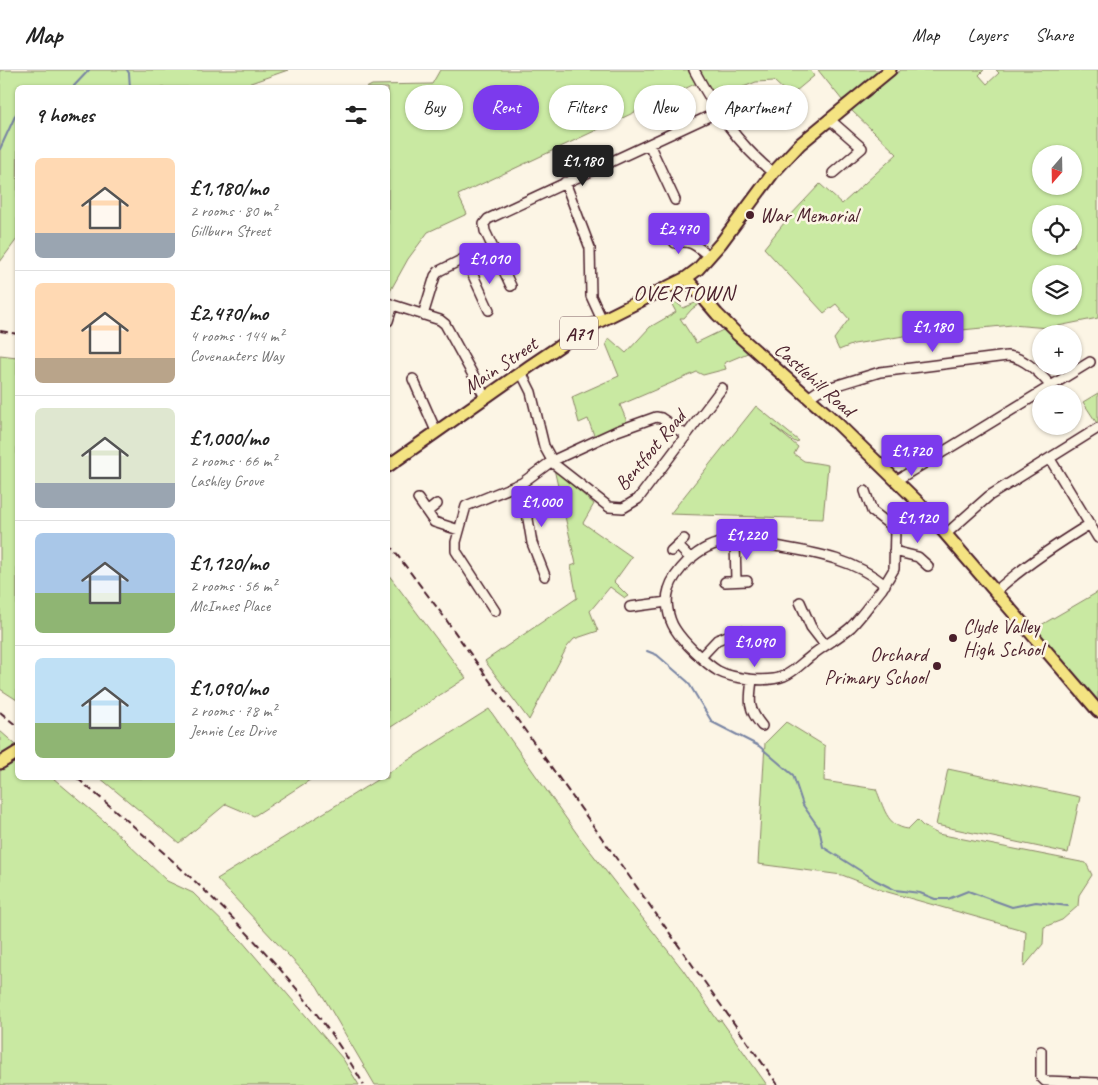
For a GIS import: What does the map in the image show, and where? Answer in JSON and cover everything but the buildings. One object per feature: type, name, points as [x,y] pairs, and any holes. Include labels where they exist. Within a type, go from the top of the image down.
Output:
[{"type":"main road","name":"Main Street","points":[[390,464],[520,372],[602,320],[686,278],[698,269],[773,173],[800,144],[890,70]]},
{"type":"main road","name":"Castlehill Road","points":[[686,278],[731,328],[919,502],[1098,711]]},
{"type":"main road","points":[[0,762],[15,754]]},
{"type":"street","points":[[694,70],[706,91]]},
{"type":"street","points":[[512,286],[485,231],[484,224],[488,219],[706,118]]},
{"type":"street","points":[[829,119],[862,148],[833,173]]},
{"type":"street","points":[[732,130],[751,153],[773,173]]},
{"type":"street","points":[[650,144],[675,200]]},
{"type":"street","points":[[565,182],[590,248],[591,296],[602,320]]},
{"type":"street","points":[[669,234],[675,243],[690,242],[709,256]]},
{"type":"street","points":[[423,315],[435,276],[439,271],[474,254]]},
{"type":"street","points":[[465,258],[489,310]]},
{"type":"street","points":[[390,304],[440,320],[445,324],[485,397]]},
{"type":"street","points":[[808,398],[818,391],[880,372],[1007,356],[1013,356],[1038,371],[1050,385],[1090,362]]},
{"type":"street","name":"Bentfoot Road","points":[[520,372],[531,392],[544,446],[552,461],[609,507],[623,508],[638,499],[722,388]]},
{"type":"street","points":[[413,379],[436,430]]},
{"type":"street","points":[[897,480],[1032,396]]},
{"type":"street","points":[[495,611],[456,551],[456,542],[466,506],[522,483],[552,461],[617,431],[656,417],[661,418],[686,435]]},
{"type":"street","points":[[946,534],[989,496],[1098,428]]},
{"type":"street","points":[[1050,459],[1098,538]]},
{"type":"street","points":[[522,483],[537,568],[545,576]]},
{"type":"street","points":[[865,491],[872,511],[895,529]]},
{"type":"street","points":[[418,499],[434,522],[459,530]]},
{"type":"street","points":[[885,585],[868,572],[850,564],[799,550],[759,542],[735,540],[714,543],[702,549],[691,559],[672,581],[668,590],[667,602],[674,628],[701,657],[719,672],[752,680],[774,680],[786,676],[850,628],[885,585],[894,569],[895,529],[903,517],[919,502]]},
{"type":"street","points":[[858,506],[868,503]]},
{"type":"street","points":[[427,512],[437,504]]},
{"type":"street","points":[[996,591],[1025,566],[1090,524]]},
{"type":"street","points":[[735,540],[736,581]]},
{"type":"street","points":[[678,545],[691,559]]},
{"type":"street","points":[[894,551],[918,557],[928,566]]},
{"type":"street","points":[[725,582],[747,581]]},
{"type":"street","points":[[630,607],[667,602]]},
{"type":"street","points":[[800,602],[811,626],[825,645]]},
{"type":"street","points":[[701,657],[717,640],[740,631]]},
{"type":"street","points":[[752,680],[748,715],[762,726]]},
{"type":"street","points":[[1042,1051],[1041,1077],[1045,1081],[1098,1083]]},
{"type":"green space","points":[[0,70],[288,70],[245,85],[15,85],[15,242],[0,262]]},
{"type":"green space","points":[[440,70],[690,70],[697,83],[693,85],[634,85],[634,113],[624,117],[624,85],[549,85],[549,130],[597,130],[458,195],[467,214],[428,232],[408,259],[390,291],[390,85],[372,85],[432,84]]},
{"type":"green space","points":[[697,70],[810,70],[814,76],[803,85],[778,85],[774,81],[756,82],[748,85],[706,86]]},
{"type":"green space","points":[[818,70],[882,70],[872,80],[842,100]]},
{"type":"green space","points":[[901,70],[984,70],[979,75],[987,84],[999,73],[996,70],[1098,70],[1098,318],[1063,325],[1032,325],[1032,327],[1012,325],[962,330],[928,338],[904,336],[854,344],[839,350],[834,339],[849,319],[836,304],[824,313],[764,248],[788,218],[820,184],[842,204],[897,154],[850,109]]},
{"type":"green space","points":[[672,299],[683,308],[700,301],[701,303],[684,318],[680,318],[696,343],[725,329],[750,352],[724,363],[726,369],[703,375],[697,372],[620,405],[628,424],[595,438],[588,419],[579,423],[572,397],[619,376],[606,344],[609,338],[626,353],[650,327],[676,312],[670,301]]},
{"type":"green space","points":[[0,355],[15,357],[15,699],[0,689]]},
{"type":"green space","points":[[1098,393],[1098,425],[1083,402]]},
{"type":"green space","points":[[756,406],[799,441],[795,442],[772,425],[798,447],[794,454],[804,461],[828,465],[823,519],[670,514]]},
{"type":"green space","points":[[554,469],[594,504],[583,523],[632,557],[614,582],[628,596],[625,598],[610,587],[590,611],[598,631],[574,639],[567,647],[529,720],[485,661],[577,598],[571,566],[576,564]]},
{"type":"green space","points":[[390,577],[466,678],[390,728]]},
{"type":"green space","points":[[1098,592],[1098,705],[1035,631],[1036,628]]},
{"type":"green space","points":[[489,709],[580,838],[683,970],[718,1021],[721,1020],[767,1085],[375,1085],[317,986],[217,879],[377,780],[390,780],[390,772]]},
{"type":"green space","points":[[786,722],[825,746],[824,781],[876,789],[890,820],[901,827],[908,829],[917,820],[923,826],[938,834],[1086,863],[1092,875],[1079,895],[1078,906],[1062,920],[1044,927],[1043,944],[1024,967],[1026,931],[884,891],[842,875],[758,864],[765,743]]},
{"type":"green space","points":[[0,731],[15,746],[0,757]]},
{"type":"green space","points":[[15,762],[15,780],[55,780],[104,821],[167,881],[193,893],[241,940],[343,1059],[359,1085],[0,1085],[0,771]]},
{"type":"green space","points":[[948,769],[1080,797],[1068,853],[936,825]]},
{"type":"green space","points":[[102,780],[310,780],[254,816],[226,804],[179,843]]},
{"type":"waterway","points":[[75,85],[89,70]]},
{"type":"waterway","points":[[127,70],[130,85]]},
{"type":"waterway","points":[[0,149],[15,116]]},
{"type":"waterway","points":[[647,651],[657,655],[688,682],[712,722],[759,746],[793,775],[803,805],[819,828],[823,847],[875,880],[895,890],[920,893],[935,899],[948,899],[968,891],[1012,907],[1036,902],[1068,906]]},
{"type":"railway","points":[[0,331],[15,334]]},
{"type":"railway","points":[[390,546],[442,614],[778,1085]]},
{"type":"railway","points":[[0,712],[15,724]]},
{"type":"railway","points":[[79,780],[157,847],[234,919],[304,998],[336,1040],[364,1085]]},
{"type":"place","name":"War Memorial","points":[[750,215]]},
{"type":"place","name":"Clyde Valley High School","points":[[953,638]]},
{"type":"place","name":"Orchard Primary School","points":[[937,666]]},
{"type":"district","name":"OVERTOWN","points":[[684,292]]}]
